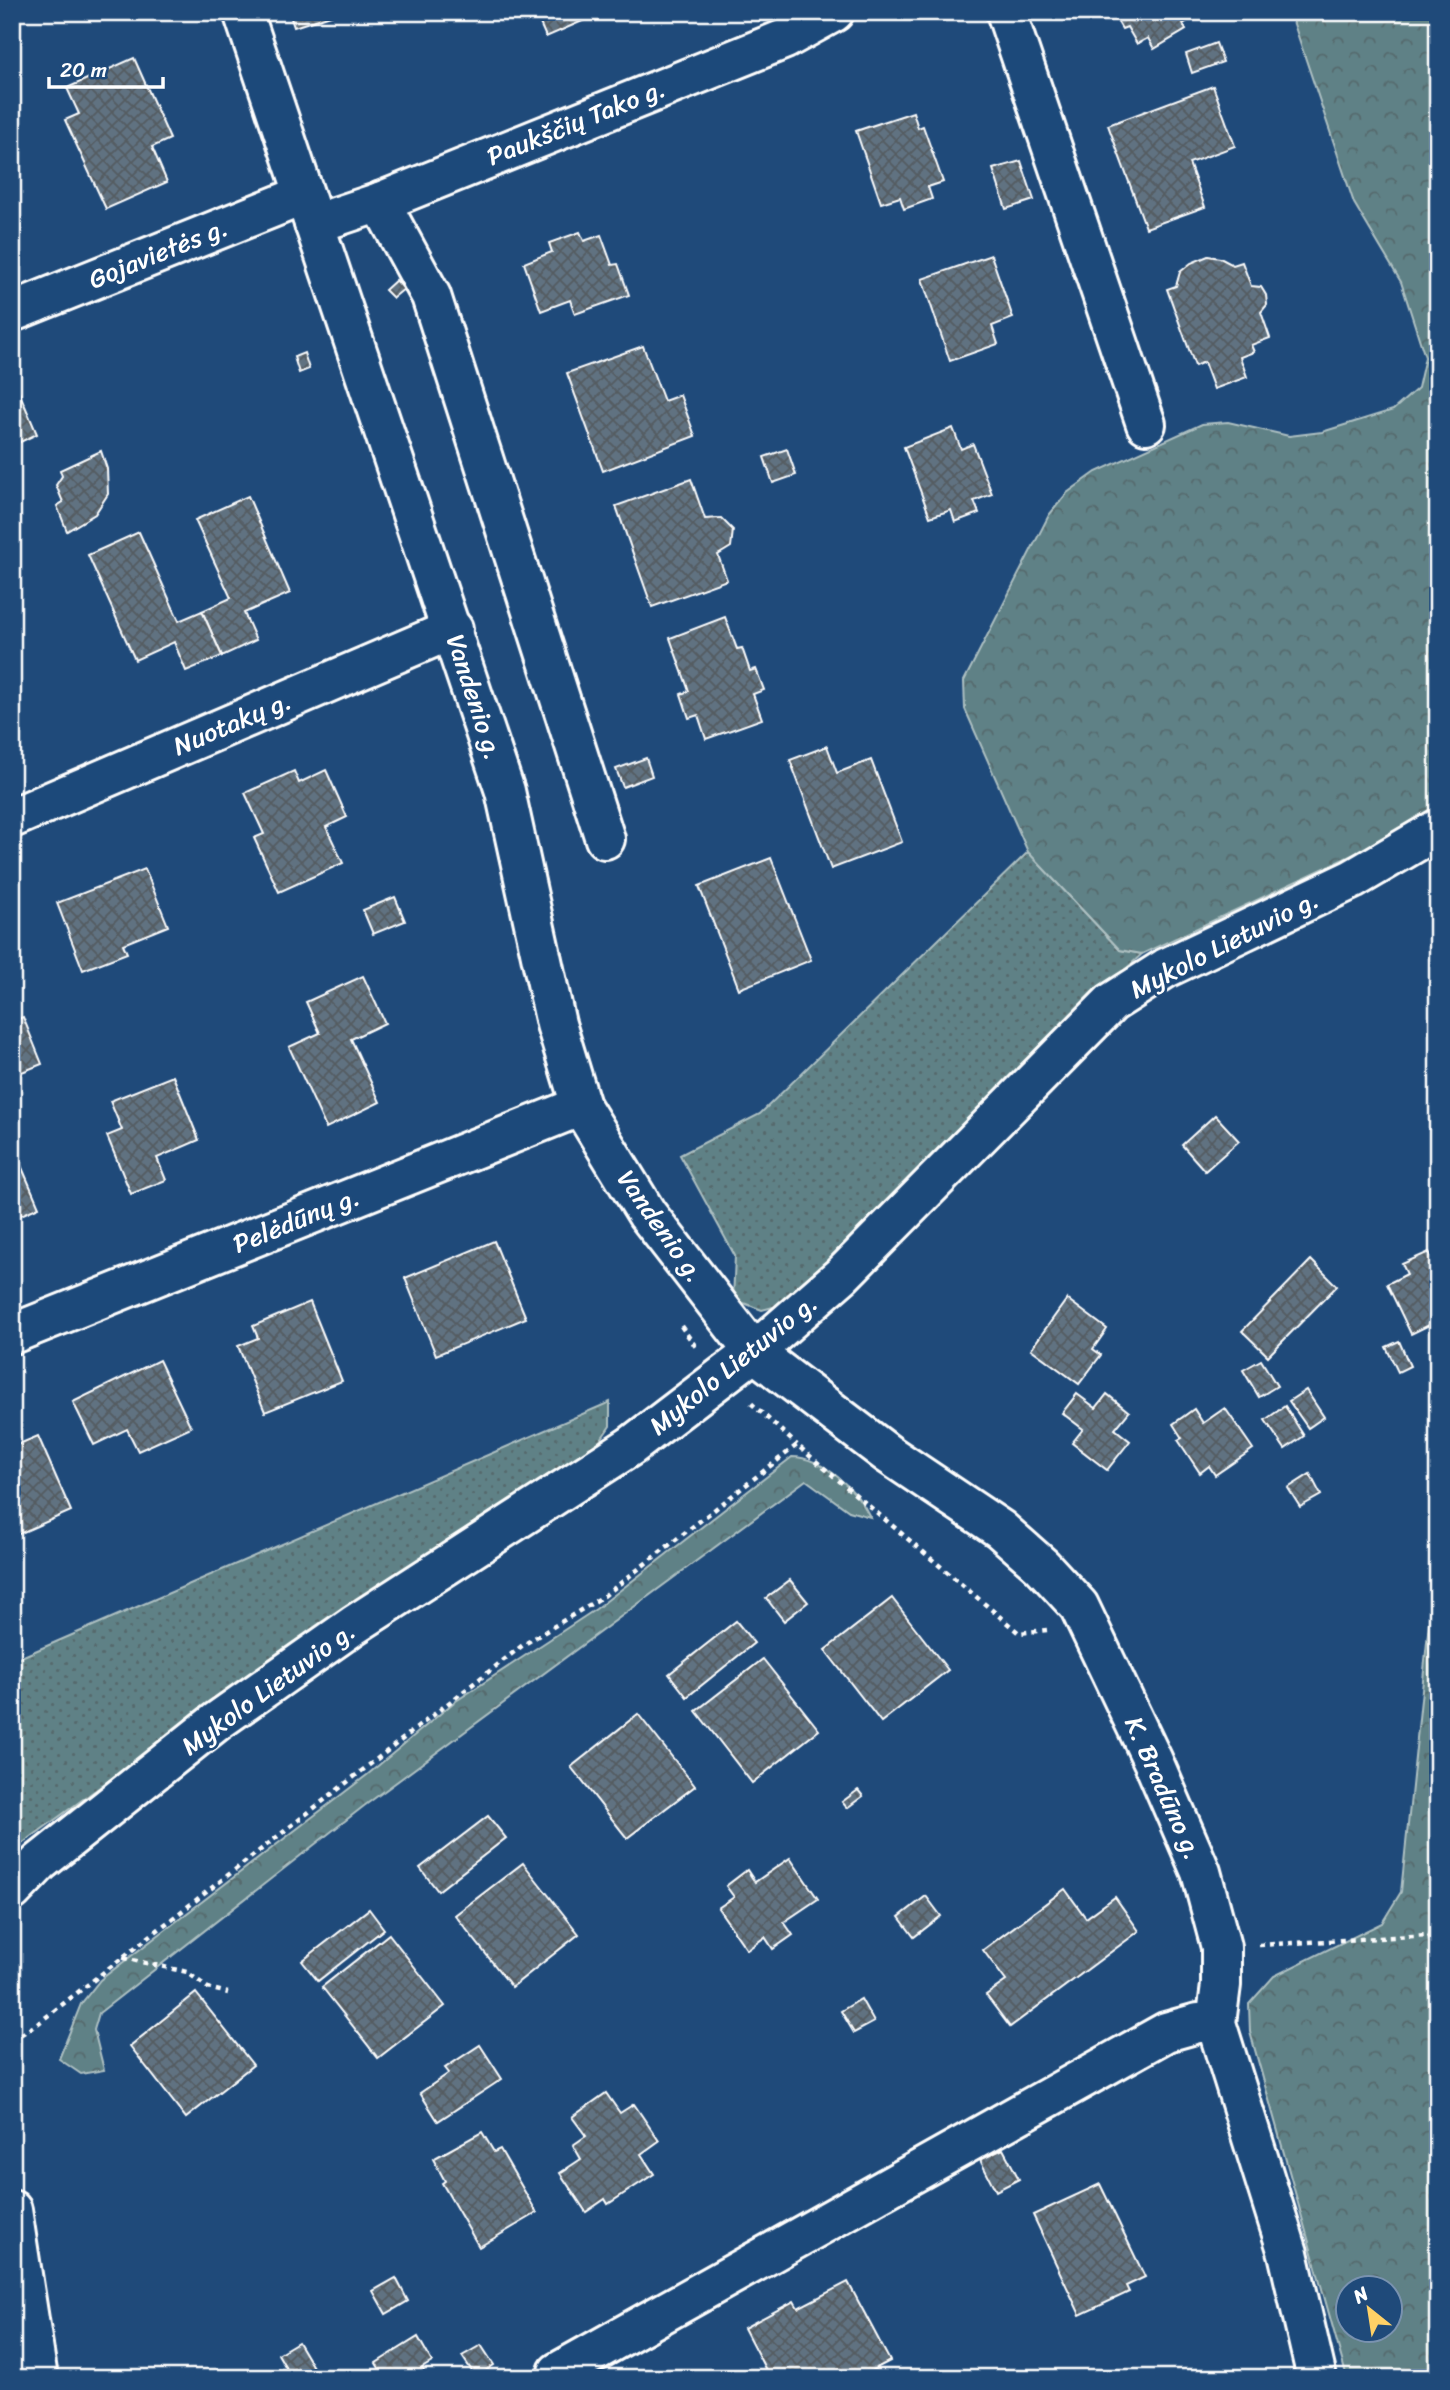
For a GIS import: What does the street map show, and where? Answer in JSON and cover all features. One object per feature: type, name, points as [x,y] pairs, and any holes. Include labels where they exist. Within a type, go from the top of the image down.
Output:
[{"type":"street","name":"Vandenio g.","points":[[243,12],[453,629],[505,791],[556,1024],[581,1106],[647,1214],[754,1352]]},
{"type":"street","name":"Paukščių Tako g.","points":[[309,209],[380,202],[785,38],[834,12]]},
{"type":"street","points":[[1006,12],[1146,424]]},
{"type":"street","points":[[380,202],[431,296],[605,839]]},
{"type":"street","name":"Gojavietės g.","points":[[12,312],[309,209]]},
{"type":"street","name":"Nuotakų g.","points":[[12,818],[453,629]]},
{"type":"street","name":"Mykolo Lietuvio g.","points":[[12,1891],[40,1862],[216,1722],[354,1625],[631,1446],[754,1352],[842,1275],[1111,1003],[1166,968],[1353,879],[1438,829]]},
{"type":"street","name":"Pelėdūnų g.","points":[[12,1334],[581,1106]]},
{"type":"street","name":"K. Bradūno g.","points":[[754,1352],[888,1454],[1000,1529],[1042,1566],[1079,1606],[1153,1760],[1201,1872],[1221,1947],[1221,1985],[1216,2023],[1288,2253],[1317,2378]]},
{"type":"street","points":[[558,2372],[1166,2032],[1198,2023],[1216,2023]]},
{"type":"street","points":[[12,2210],[37,2378]]},
{"type":"path","points":[[12,2040],[122,1958],[523,1645],[604,1596],[797,1445],[1019,1633]]},
{"type":"path","points":[[1221,1947],[1429,1935],[1438,1931]]},
{"type":"path","points":[[1429,1935],[1438,1955]]},
{"type":"path","points":[[122,1958],[187,1972],[208,1988],[228,1993]]},
{"type":"green space","points":[[1290,12],[1438,12],[1438,848],[1418,824],[1142,954],[1120,950],[1028,852],[965,709],[964,681],[1049,515],[1067,493],[1096,472],[1202,424],[1228,422],[1289,436],[1322,432],[1393,410],[1418,388],[1425,357],[1401,282],[1354,203]]},
{"type":"green space","points":[[1028,852],[1120,950],[1142,954],[1062,1028],[844,1256],[781,1305],[762,1310],[733,1299],[735,1256],[680,1155],[760,1114]]},
{"type":"green space","points":[[610,1402],[610,1426],[597,1445],[281,1655],[12,1851],[12,1661]]},
{"type":"green space","points":[[792,1457],[816,1463],[838,1477],[857,1497],[870,1517],[849,1511],[806,1480],[364,1806],[99,2013],[94,2030],[104,2070],[81,2074],[59,2059],[81,2004],[100,1980],[367,1775],[453,1703],[596,1609]]},
{"type":"green space","points":[[1438,1576],[1438,2378],[1347,2378],[1337,2344],[1404,2344],[1404,2274],[1334,2274],[1334,2332],[1250,2032],[1249,2004],[1274,1976],[1382,1923],[1401,1892],[1433,1584]]},
{"type":"building","points":[[289,12],[340,12],[294,27]]},
{"type":"building","points":[[535,12],[603,12],[546,37]]},
{"type":"building","points":[[1112,12],[1203,12],[1183,24],[1186,30],[1154,49],[1148,38],[1137,44],[1127,27],[1122,29]]},
{"type":"building","points":[[1216,43],[1223,62],[1192,73],[1186,54]]},
{"type":"building","points":[[134,58],[170,139],[152,147],[167,182],[106,209],[65,120],[79,114],[67,88]]},
{"type":"building","points":[[1213,86],[1235,146],[1189,163],[1205,207],[1146,228],[1108,125]]},
{"type":"building","points":[[913,112],[918,128],[923,126],[943,182],[928,187],[932,199],[904,209],[900,197],[881,203],[856,131]]},
{"type":"building","points":[[1021,161],[1034,200],[1006,209],[993,169]]},
{"type":"building","points":[[580,232],[584,241],[601,235],[612,265],[618,264],[629,295],[575,314],[570,300],[541,311],[524,263],[552,252],[549,243]]},
{"type":"building","points":[[991,255],[1013,318],[992,326],[998,344],[950,361],[922,279]]},
{"type":"building","points":[[1208,256],[1220,258],[1233,265],[1242,262],[1251,286],[1261,287],[1266,295],[1267,305],[1261,312],[1270,338],[1251,345],[1254,352],[1240,357],[1247,377],[1214,389],[1204,362],[1195,366],[1167,289],[1176,286],[1180,272],[1191,263]]},
{"type":"building","points":[[396,280],[404,289],[393,298],[385,290]]},
{"type":"building","points":[[643,346],[664,401],[680,395],[695,436],[603,471],[567,373]]},
{"type":"building","points":[[304,353],[309,369],[299,373],[294,357]]},
{"type":"building","points":[[16,385],[37,434],[12,446],[12,387]]},
{"type":"building","points":[[953,428],[961,449],[973,444],[992,494],[974,501],[979,513],[955,522],[951,510],[930,517],[904,447]]},
{"type":"building","points":[[787,449],[796,475],[773,483],[764,457]]},
{"type":"building","points":[[101,451],[107,469],[108,494],[95,514],[67,531],[57,506],[63,502],[56,485],[62,476],[60,470]]},
{"type":"building","points":[[691,479],[705,519],[721,518],[733,530],[731,547],[718,555],[727,580],[652,607],[616,506]]},
{"type":"building","points":[[248,496],[290,593],[244,613],[256,640],[222,656],[202,611],[231,598],[195,520]]},
{"type":"building","points":[[139,532],[179,621],[202,611],[222,656],[186,671],[174,642],[135,660],[88,555]]},
{"type":"building","points":[[725,617],[737,649],[742,648],[750,671],[756,669],[764,690],[753,694],[762,719],[706,739],[698,715],[689,718],[681,694],[689,691],[670,638]]},
{"type":"building","points":[[827,746],[837,773],[871,760],[902,842],[831,869],[790,760]]},
{"type":"building","points":[[646,758],[652,776],[623,787],[616,769]]},
{"type":"building","points":[[326,770],[347,817],[326,827],[343,863],[279,892],[254,838],[264,834],[245,793],[294,771],[299,783]]},
{"type":"building","points":[[771,858],[811,960],[739,989],[699,886]]},
{"type":"building","points":[[145,869],[168,926],[123,944],[127,953],[83,970],[57,903]]},
{"type":"building","points":[[395,897],[405,921],[373,934],[363,910]]},
{"type":"building","points":[[363,976],[385,1023],[351,1039],[380,1102],[326,1128],[289,1047],[320,1033],[306,1002]]},
{"type":"building","points":[[23,1017],[42,1064],[12,1076],[12,1021]]},
{"type":"building","points":[[173,1076],[199,1140],[157,1158],[166,1180],[131,1194],[107,1136],[122,1130],[110,1101]]},
{"type":"building","points":[[1215,1115],[1239,1141],[1205,1171],[1182,1145]]},
{"type":"building","points":[[17,1156],[39,1207],[12,1219],[12,1158]]},
{"type":"building","points":[[494,1241],[526,1318],[436,1355],[405,1278]]},
{"type":"building","points":[[1429,1252],[1434,1263],[1438,1261],[1438,1334],[1434,1336],[1429,1325],[1411,1334],[1387,1284],[1407,1274],[1402,1264]]},
{"type":"building","points":[[1311,1260],[1337,1286],[1268,1356],[1242,1331]]},
{"type":"building","points":[[1067,1299],[1107,1329],[1093,1349],[1101,1355],[1079,1384],[1031,1349]]},
{"type":"building","points":[[310,1302],[342,1381],[265,1412],[238,1346],[258,1338],[253,1326]]},
{"type":"building","points":[[1399,1341],[1410,1366],[1398,1372],[1386,1347]]},
{"type":"building","points":[[159,1360],[191,1427],[138,1451],[127,1429],[94,1445],[73,1402]]},
{"type":"building","points":[[1261,1360],[1277,1386],[1259,1397],[1243,1370]]},
{"type":"building","points":[[1306,1390],[1324,1417],[1308,1428],[1289,1401]]},
{"type":"building","points":[[1077,1394],[1096,1408],[1107,1394],[1129,1412],[1115,1429],[1130,1441],[1107,1470],[1072,1443],[1083,1429],[1062,1413]]},
{"type":"building","points":[[1285,1406],[1304,1436],[1285,1449],[1265,1420]]},
{"type":"building","points":[[1225,1408],[1253,1449],[1215,1475],[1209,1466],[1200,1473],[1178,1440],[1182,1438],[1173,1424],[1194,1409],[1203,1423]]},
{"type":"building","points":[[38,1436],[71,1511],[12,1537],[12,1447]]},
{"type":"building","points":[[1310,1474],[1321,1495],[1300,1507],[1288,1488]]},
{"type":"building","points":[[790,1580],[808,1602],[784,1621],[766,1598]]},
{"type":"building","points":[[892,1598],[948,1670],[881,1722],[825,1650]]},
{"type":"building","points":[[736,1621],[754,1643],[687,1697],[669,1674]]},
{"type":"building","points":[[763,1659],[819,1730],[752,1783],[696,1711]]},
{"type":"building","points":[[638,1714],[695,1786],[627,1838],[571,1767]]},
{"type":"building","points":[[858,1790],[863,1796],[847,1808],[842,1802]]},
{"type":"building","points":[[488,1816],[506,1838],[438,1891],[420,1868]]},
{"type":"building","points":[[790,1858],[818,1899],[784,1922],[793,1935],[773,1949],[765,1937],[747,1950],[718,1908],[734,1897],[726,1886],[747,1870],[755,1882]]},
{"type":"building","points":[[523,1863],[579,1934],[512,1987],[455,1915]]},
{"type":"building","points":[[1065,1889],[1086,1918],[1115,1897],[1139,1931],[1010,2027],[986,1995],[1006,1981],[983,1950]]},
{"type":"building","points":[[926,1896],[941,1916],[914,1937],[899,1917]]},
{"type":"building","points":[[369,1909],[384,1929],[318,1981],[302,1961]]},
{"type":"building","points":[[389,1934],[445,2006],[378,2058],[322,1987]]},
{"type":"building","points":[[196,1993],[253,2065],[186,2118],[130,2046]]},
{"type":"building","points":[[861,1999],[874,2022],[854,2033],[841,2011]]},
{"type":"building","points":[[480,2045],[502,2079],[438,2121],[420,2093],[449,2073],[445,2068]]},
{"type":"building","points":[[606,2093],[620,2113],[634,2104],[659,2141],[641,2154],[654,2174],[608,2204],[605,2199],[586,2212],[560,2173],[581,2159],[573,2145],[586,2136],[572,2117]]},
{"type":"building","points":[[482,2132],[494,2152],[500,2149],[537,2213],[479,2247],[442,2183],[445,2181],[433,2159]]},
{"type":"building","points":[[1003,2149],[1019,2179],[996,2191],[980,2160]]},
{"type":"building","points":[[1100,2184],[1145,2277],[1126,2286],[1129,2292],[1080,2315],[1033,2215]]},
{"type":"building","points":[[396,2278],[408,2301],[386,2314],[373,2291]]},
{"type":"building","points":[[848,2282],[890,2361],[857,2378],[770,2378],[744,2328],[794,2301],[798,2308]]},
{"type":"building","points":[[418,2337],[432,2362],[422,2368],[428,2378],[385,2378],[376,2363]]},
{"type":"building","points":[[298,2342],[317,2374],[311,2378],[292,2378],[278,2354]]},
{"type":"building","points":[[481,2345],[494,2365],[476,2377],[462,2356]]}]
